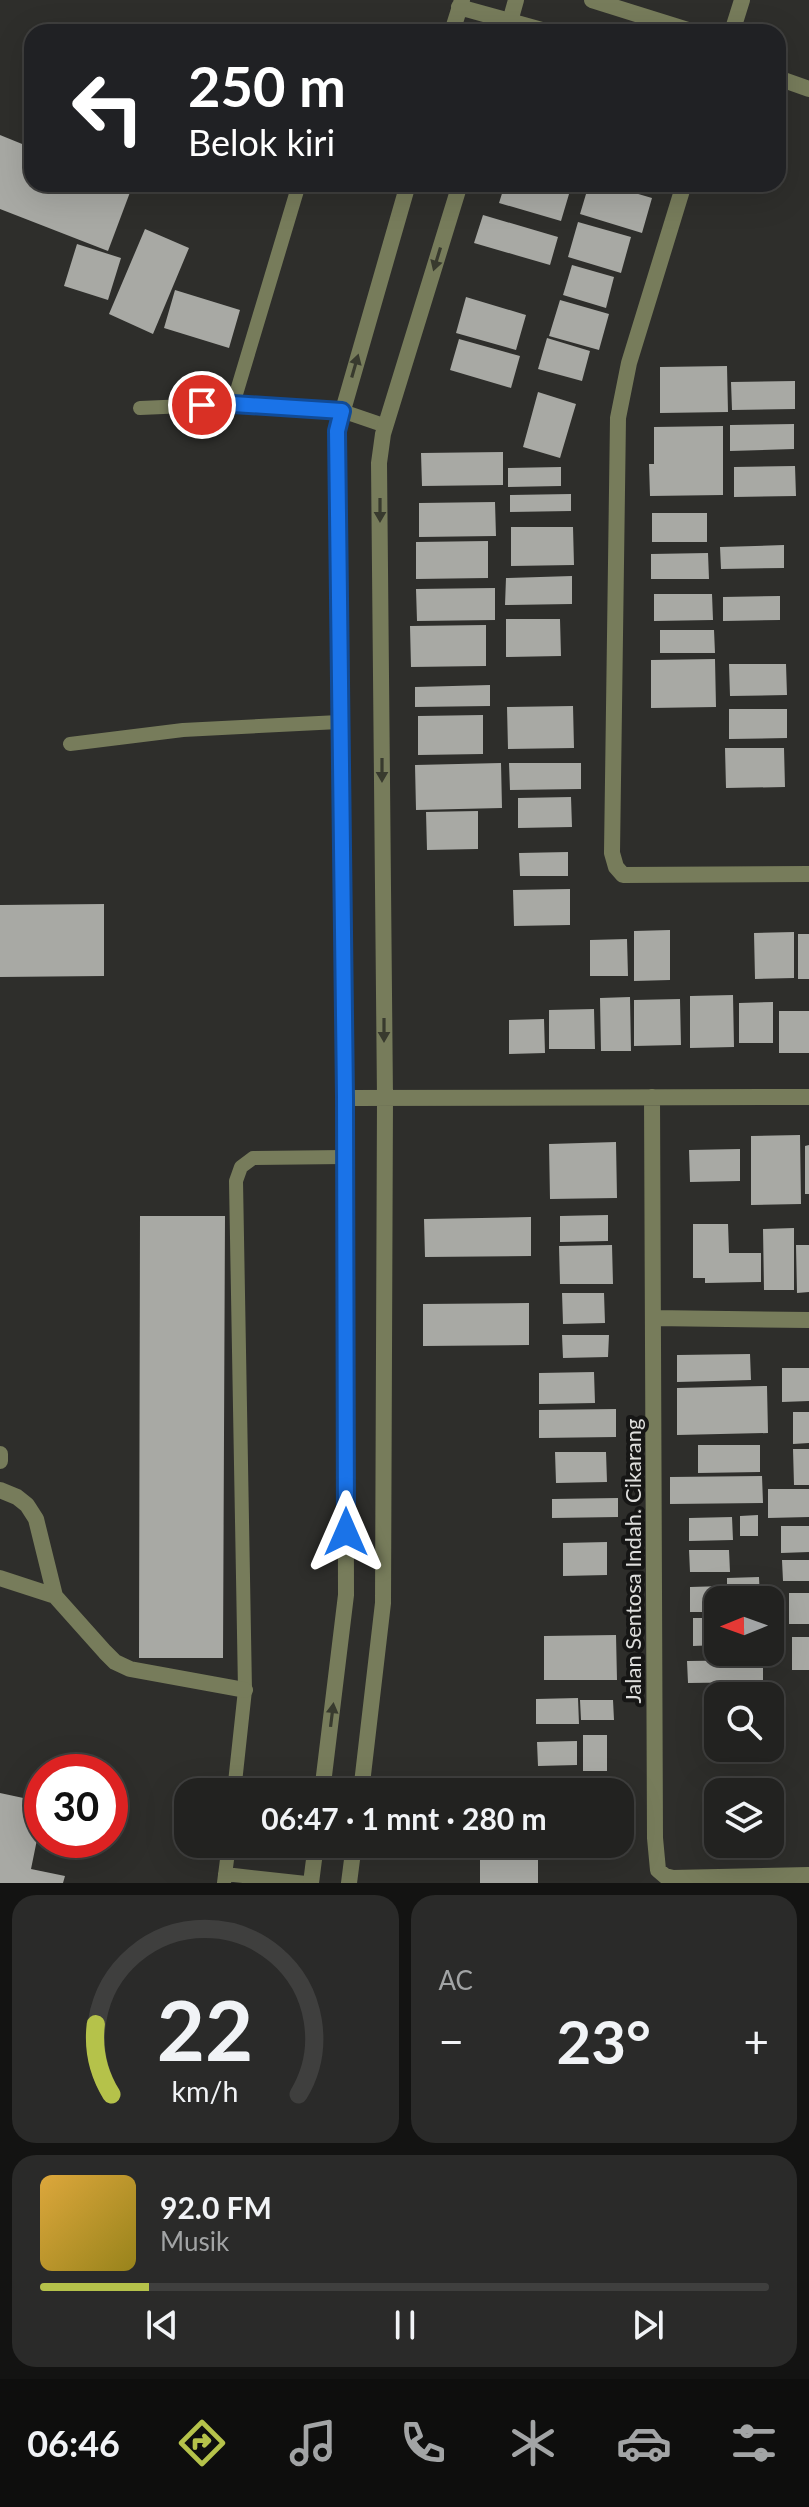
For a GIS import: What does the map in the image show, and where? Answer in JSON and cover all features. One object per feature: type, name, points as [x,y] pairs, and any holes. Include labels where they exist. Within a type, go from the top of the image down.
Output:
[{"type":"street","points":[[509,24],[516,0]]},
{"type":"street","points":[[592,0],[668,24]]},
{"type":"street","points":[[734,24],[742,0]]},
{"type":"street","points":[[455,24],[461,4],[502,24]]},
{"type":"street","points":[[786,81],[809,89]]},
{"type":"street","points":[[324,1778],[346,1595],[345,1098],[337,431],[406,192]]},
{"type":"street","points":[[363,1778],[383,1603],[385,1099],[379,463],[386,426],[458,192]]},
{"type":"street","points":[[682,192],[629,363],[618,418],[612,853],[616,867],[623,875],[809,874]]},
{"type":"street","name":"Jalan Sentosa Indah. Cikarang","points":[[652,1097],[655,1838],[658,1870],[673,1878],[809,1875]]},
{"type":"street","points":[[345,1098],[809,1097]]},
{"type":"street","points":[[653,1318],[809,1320]]},
{"type":"street","points":[[0,1454],[0,1461]]},
{"type":"street","points":[[0,1490],[27,1505],[36,1519],[55,1596],[115,1662],[130,1669],[245,1690]]},
{"type":"street","points":[[0,1578],[55,1596]]},
{"type":"street","points":[[308,1883],[313,1858]]},
{"type":"street","points":[[349,1883],[352,1858]]},
{"type":"lane","points":[[233,404],[297,192]]},
{"type":"lane","points":[[140,408],[233,404],[342,411],[386,426]]},
{"type":"lane","points":[[70,744],[183,730],[339,722]]},
{"type":"lane","points":[[236,1778],[245,1690],[236,1181],[241,1167],[253,1158],[344,1157]]},
{"type":"lane","points":[[227,1858],[224,1879],[308,1883]]},
{"type":"building","points":[[0,135],[24,145],[24,192],[130,192],[108,251],[0,209]]},
{"type":"building","points":[[502,192],[570,192],[561,221],[499,203]]},
{"type":"building","points":[[587,192],[631,192],[652,198],[642,233],[580,214]]},
{"type":"building","points":[[483,215],[558,237],[550,265],[474,243]]},
{"type":"building","points":[[578,222],[631,237],[621,273],[568,257]]},
{"type":"building","points":[[145,229],[189,248],[153,334],[109,314]]},
{"type":"building","points":[[77,244],[121,258],[108,300],[64,286]]},
{"type":"building","points":[[572,265],[614,277],[606,308],[563,295]]},
{"type":"building","points":[[175,290],[240,310],[229,348],[164,328]]},
{"type":"building","points":[[466,297],[526,315],[516,350],[456,333]]},
{"type":"building","points":[[560,300],[609,314],[599,350],[549,336]]},
{"type":"building","points":[[547,338],[590,351],[582,381],[538,369]]},
{"type":"building","points":[[459,339],[520,356],[511,388],[450,370]]},
{"type":"building","points":[[727,366],[728,412],[660,413],[660,367]]},
{"type":"building","points":[[795,381],[795,409],[732,410],[731,382]]},
{"type":"building","points":[[538,392],[576,404],[560,458],[523,447]]},
{"type":"building","points":[[794,424],[794,449],[730,451],[730,425]]},
{"type":"building","points":[[723,426],[723,495],[650,496],[649,464],[654,464],[654,427]]},
{"type":"building","points":[[503,452],[503,485],[422,486],[421,453]]},
{"type":"building","points":[[795,466],[796,496],[734,497],[734,467]]},
{"type":"building","points":[[561,467],[561,486],[508,487],[508,468]]},
{"type":"building","points":[[571,494],[571,511],[510,512],[510,495]]},
{"type":"building","points":[[495,502],[496,536],[419,537],[419,503]]},
{"type":"building","points":[[652,513],[707,513],[707,542],[652,542]]},
{"type":"building","points":[[511,527],[573,527],[574,565],[511,566]]},
{"type":"building","points":[[488,541],[488,578],[416,579],[416,542]]},
{"type":"building","points":[[784,545],[784,568],[721,569],[720,547]]},
{"type":"building","points":[[708,553],[709,579],[651,579],[651,554]]},
{"type":"building","points":[[572,576],[572,604],[505,605],[506,578]]},
{"type":"building","points":[[495,588],[495,620],[417,621],[416,589]]},
{"type":"building","points":[[654,594],[712,594],[713,620],[654,621]]},
{"type":"building","points":[[780,596],[780,620],[723,621],[723,597]]},
{"type":"building","points":[[506,619],[560,619],[561,656],[506,657]]},
{"type":"building","points":[[486,625],[486,666],[411,667],[410,626]]},
{"type":"building","points":[[660,630],[714,630],[715,653],[660,653]]},
{"type":"building","points":[[715,659],[716,707],[651,708],[651,660]]},
{"type":"building","points":[[729,664],[786,664],[787,695],[730,696]]},
{"type":"building","points":[[490,685],[490,706],[415,707],[415,687]]},
{"type":"building","points":[[573,706],[574,748],[508,749],[507,707]]},
{"type":"building","points":[[729,709],[787,709],[787,738],[729,739]]},
{"type":"building","points":[[483,715],[483,754],[418,755],[418,716]]},
{"type":"building","points":[[725,748],[784,748],[785,787],[726,788]]},
{"type":"building","points":[[501,763],[502,808],[416,810],[415,765]]},
{"type":"building","points":[[509,763],[581,763],[581,789],[510,790]]},
{"type":"building","points":[[571,797],[572,827],[518,828],[518,798]]},
{"type":"building","points":[[478,811],[478,849],[427,850],[426,812]]},
{"type":"building","points":[[568,852],[568,876],[520,876],[519,853]]},
{"type":"building","points":[[570,889],[570,925],[514,926],[513,890]]},
{"type":"building","points":[[104,904],[104,976],[0,977],[0,905]]},
{"type":"building","points":[[670,930],[670,980],[634,981],[634,931]]},
{"type":"building","points":[[794,932],[794,978],[755,979],[754,933]]},
{"type":"building","points":[[798,934],[809,934],[809,979],[798,979]]},
{"type":"building","points":[[627,939],[628,976],[590,976],[590,940]]},
{"type":"building","points":[[733,995],[734,1047],[690,1048],[690,996]]},
{"type":"building","points":[[630,997],[631,1051],[601,1051],[600,998]]},
{"type":"building","points":[[680,999],[681,1045],[634,1046],[634,1000]]},
{"type":"building","points":[[773,1002],[773,1043],[739,1043],[739,1003]]},
{"type":"building","points":[[594,1009],[595,1049],[549,1049],[549,1010]]},
{"type":"building","points":[[779,1011],[809,1011],[809,1053],[779,1053]]},
{"type":"building","points":[[544,1019],[545,1053],[509,1054],[509,1020]]},
{"type":"building","points":[[800,1135],[801,1204],[751,1205],[751,1136]]},
{"type":"building","points":[[616,1142],[617,1198],[550,1199],[549,1144]]},
{"type":"building","points":[[809,1145],[809,1194],[805,1194],[805,1146]]},
{"type":"building","points":[[740,1149],[740,1181],[690,1182],[689,1150]]},
{"type":"building","points":[[608,1215],[608,1241],[560,1242],[560,1216]]},
{"type":"building","points":[[140,1216],[225,1216],[223,1658],[139,1658]]},
{"type":"building","points":[[531,1217],[531,1256],[425,1257],[424,1219]]},
{"type":"building","points":[[693,1224],[728,1224],[729,1253],[761,1253],[761,1282],[705,1283],[705,1278],[693,1278]]},
{"type":"building","points":[[794,1228],[794,1290],[764,1290],[763,1229]]},
{"type":"building","points":[[612,1245],[613,1284],[560,1284],[559,1246]]},
{"type":"building","points":[[796,1245],[809,1245],[809,1292],[797,1293]]},
{"type":"building","points":[[562,1293],[604,1293],[605,1323],[563,1324]]},
{"type":"building","points":[[529,1303],[529,1345],[423,1346],[423,1304]]},
{"type":"building","points":[[562,1335],[609,1335],[608,1357],[563,1358]]},
{"type":"building","points":[[750,1354],[751,1380],[677,1382],[677,1355]]},
{"type":"building","points":[[782,1368],[809,1368],[809,1401],[782,1402]]},
{"type":"building","points":[[594,1372],[595,1403],[539,1404],[539,1373]]},
{"type":"building","points":[[767,1386],[768,1433],[677,1435],[677,1388]]},
{"type":"building","points":[[616,1409],[616,1437],[539,1438],[539,1410]]},
{"type":"building","points":[[793,1412],[809,1412],[809,1443],[793,1444]]},
{"type":"building","points":[[698,1445],[760,1445],[760,1472],[698,1473]]},
{"type":"building","points":[[793,1449],[809,1449],[809,1485],[794,1485]]},
{"type":"building","points":[[555,1452],[606,1452],[607,1482],[556,1483]]},
{"type":"building","points":[[762,1476],[763,1503],[670,1504],[670,1477]]},
{"type":"building","points":[[768,1489],[809,1489],[809,1517],[768,1518]]},
{"type":"building","points":[[618,1498],[618,1517],[552,1518],[552,1499]]},
{"type":"building","points":[[758,1515],[758,1536],[740,1536],[740,1516]]},
{"type":"building","points":[[732,1517],[733,1540],[689,1541],[689,1518]]},
{"type":"building","points":[[781,1526],[809,1526],[809,1552],[781,1553]]},
{"type":"building","points":[[607,1542],[607,1575],[563,1576],[563,1543]]},
{"type":"building","points":[[689,1550],[729,1550],[730,1572],[690,1572]]},
{"type":"building","points":[[782,1560],[809,1560],[809,1581],[783,1581]]},
{"type":"building","points":[[759,1577],[759,1586],[727,1586],[727,1578]]},
{"type":"building","points":[[690,1587],[704,1587],[704,1612],[690,1612]]},
{"type":"building","points":[[789,1593],[809,1593],[809,1624],[789,1624]]},
{"type":"building","points":[[693,1618],[704,1618],[704,1646],[693,1646]]},
{"type":"building","points":[[616,1635],[617,1680],[544,1680],[544,1636]]},
{"type":"building","points":[[792,1637],[809,1637],[809,1670],[792,1670]]},
{"type":"building","points":[[687,1661],[704,1661],[704,1666],[763,1666],[763,1682],[688,1683]]},
{"type":"building","points":[[578,1698],[579,1724],[536,1724],[536,1699]]},
{"type":"building","points":[[580,1700],[613,1700],[614,1720],[581,1720]]},
{"type":"building","points":[[583,1735],[607,1735],[607,1771],[583,1771]]},
{"type":"building","points":[[577,1741],[577,1765],[538,1766],[537,1742]]},
{"type":"building","points":[[0,1793],[24,1798],[24,1858],[33,1858],[31,1869],[65,1876],[63,1883],[0,1883]]},
{"type":"building","points":[[480,1858],[538,1858],[538,1883],[480,1883]]},
{"type":"route","points":[[202,405],[342,411],[337,431],[345,1098],[346,1532]]}]
